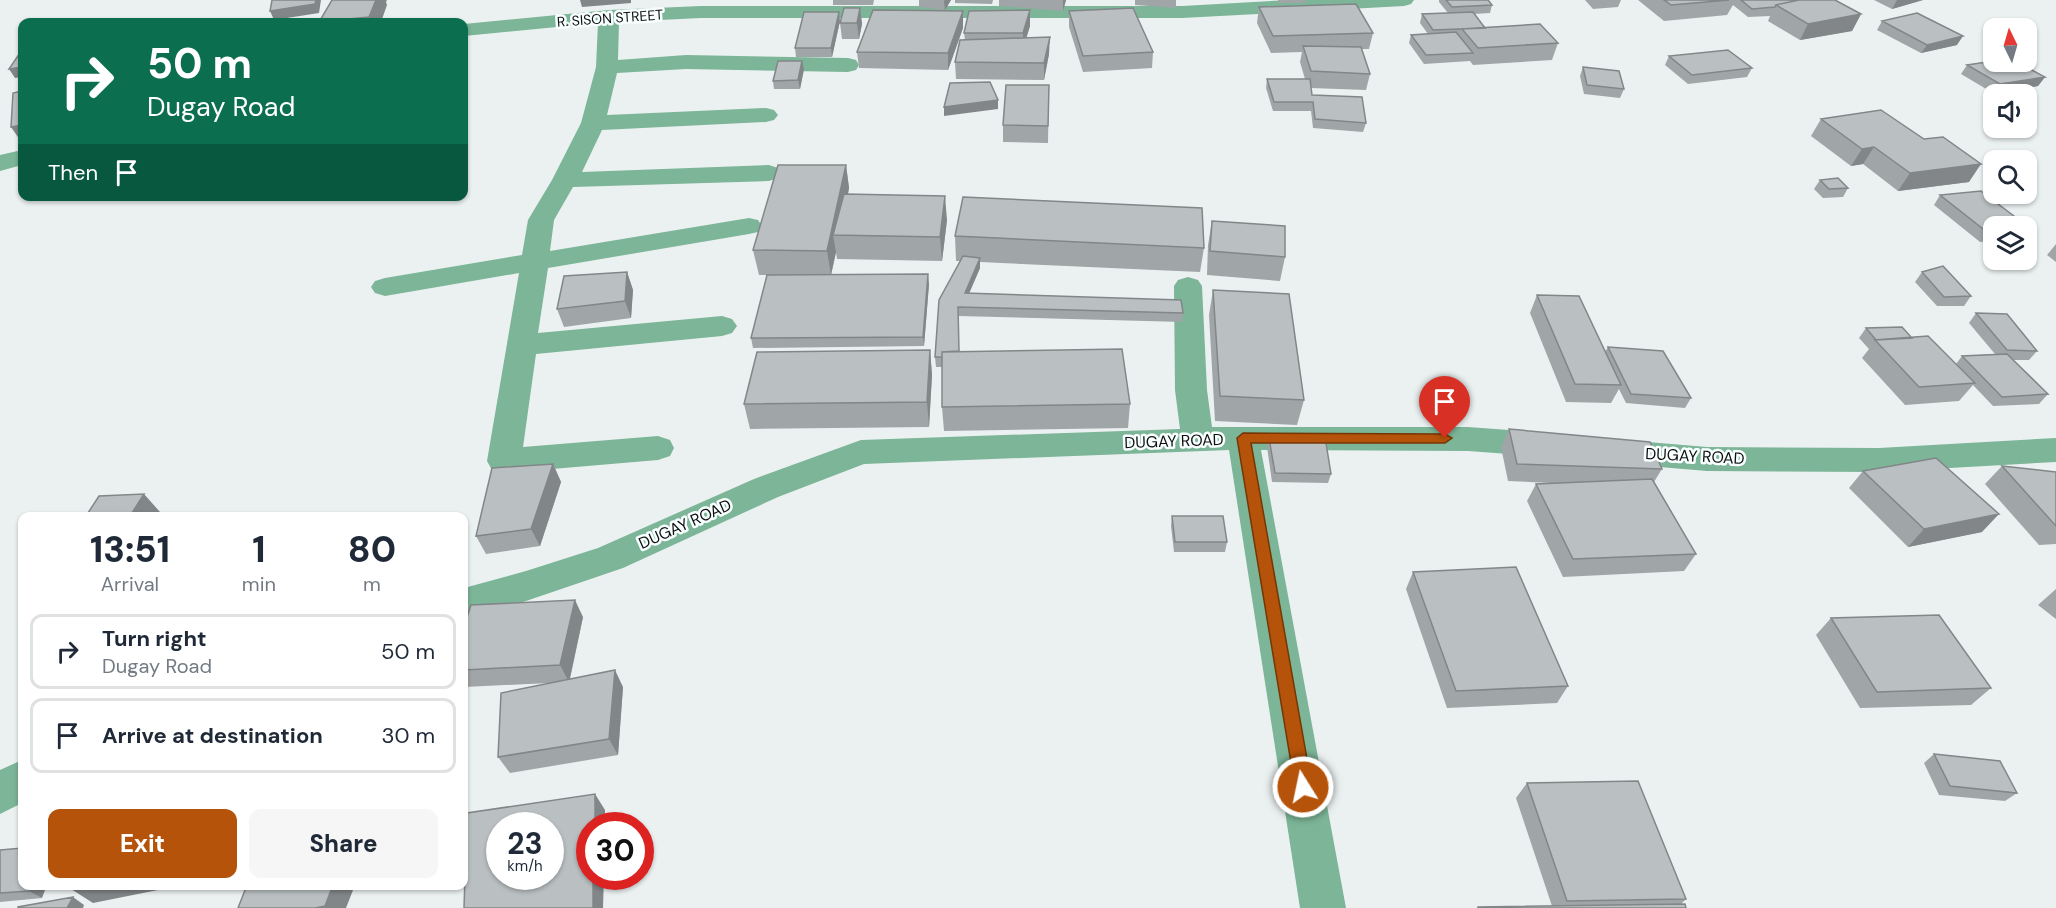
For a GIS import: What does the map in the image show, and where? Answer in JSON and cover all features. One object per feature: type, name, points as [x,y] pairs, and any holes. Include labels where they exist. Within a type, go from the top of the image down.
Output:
[{"type":"street","name":"R. SISON STREET","points":[[468,30],[705,6],[1182,12],[1404,0]]},
{"type":"street","points":[[609,16],[607,67],[593,123],[565,180],[541,220],[504,461],[658,448]]},
{"type":"street","points":[[607,67],[697,62],[848,65]]},
{"type":"street","points":[[593,123],[766,115]]},
{"type":"street","points":[[0,163],[18,158]]},
{"type":"street","points":[[565,180],[769,173]]},
{"type":"street","points":[[386,287],[749,226]]},
{"type":"street","points":[[1188,286],[1191,390],[1198,440]]},
{"type":"street","points":[[521,345],[722,326]]},
{"type":"street","points":[[1243,438],[1323,908]]},
{"type":"street","name":"DUGAY ROAD","points":[[468,602],[526,586],[610,558],[766,488],[861,452],[1243,438],[1468,439],[1707,459],[1879,460],[2056,450]]},
{"type":"street","points":[[0,794],[18,782]]},
{"type":"building","points":[[272,0],[316,0],[315,4],[270,11]]},
{"type":"building","points":[[332,0],[376,0],[369,17],[321,18]]},
{"type":"building","points":[[1446,0],[1488,0],[1492,5],[1452,7]]},
{"type":"building","points":[[1664,0],[1729,0],[1671,5]]},
{"type":"building","points":[[1741,0],[1799,0],[1775,7],[1752,9]]},
{"type":"building","points":[[1799,0],[1835,0],[1861,14],[1808,24],[1776,5]]},
{"type":"building","points":[[1356,4],[1373,33],[1273,36],[1259,7]]},
{"type":"building","points":[[844,8],[860,8],[857,23],[840,23]]},
{"type":"building","points":[[1133,8],[1153,52],[1083,56],[1069,11]]},
{"type":"building","points":[[873,10],[963,11],[948,53],[857,52]]},
{"type":"building","points":[[1030,10],[1023,33],[964,33],[969,11]]},
{"type":"building","points":[[804,12],[839,12],[831,48],[795,48]]},
{"type":"building","points":[[1473,12],[1485,28],[1433,30],[1422,14]]},
{"type":"building","points":[[1917,13],[1963,36],[1927,45],[1882,21]]},
{"type":"building","points":[[1540,24],[1558,43],[1478,48],[1462,29]]},
{"type":"building","points":[[1456,32],[1473,53],[1426,55],[1411,35]]},
{"type":"building","points":[[1050,37],[1044,63],[955,62],[960,40]]},
{"type":"building","points":[[1303,46],[1361,47],[1370,74],[1311,71]]},
{"type":"building","points":[[1728,50],[1752,68],[1692,75],[1669,56]]},
{"type":"building","points":[[18,56],[18,68],[9,69]]},
{"type":"building","points":[[778,61],[802,61],[798,80],[773,81]]},
{"type":"building","points":[[1983,63],[1983,72],[2036,72],[2045,77],[2000,84],[1967,65]]},
{"type":"building","points":[[1583,67],[1619,71],[1624,89],[1587,85]]},
{"type":"building","points":[[1267,79],[1310,79],[1312,95],[1362,97],[1366,123],[1315,119],[1313,102],[1274,102]]},
{"type":"building","points":[[990,82],[998,100],[944,107],[950,83]]},
{"type":"building","points":[[1006,85],[1049,85],[1048,126],[1003,125]]},
{"type":"building","points":[[18,92],[18,126],[11,127],[13,93]]},
{"type":"building","points":[[1881,110],[1924,139],[1943,137],[1981,164],[1910,173],[1874,147],[1862,149],[1821,119]]},
{"type":"building","points":[[778,165],[846,165],[827,251],[753,250]]},
{"type":"building","points":[[1838,178],[1848,188],[1829,189],[1820,180]]},
{"type":"building","points":[[1981,191],[1983,204],[1998,204],[2014,216],[1983,216],[1983,229],[1940,195]]},
{"type":"building","points":[[844,194],[945,196],[940,237],[833,235]]},
{"type":"building","points":[[963,197],[1202,208],[1204,248],[955,236]]},
{"type":"building","points":[[1212,221],[1285,226],[1285,257],[1210,251]]},
{"type":"building","points":[[963,256],[980,258],[965,293],[1181,300],[1183,313],[958,307],[959,351],[942,352],[942,357],[935,357],[939,300]]},
{"type":"building","points":[[1943,266],[1971,296],[1944,297],[1922,272]]},
{"type":"building","points":[[627,272],[625,301],[557,309],[564,276]]},
{"type":"building","points":[[928,274],[923,337],[751,338],[767,275]]},
{"type":"building","points":[[1213,290],[1289,294],[1304,400],[1220,396]]},
{"type":"building","points":[[1537,295],[1579,296],[1621,385],[1575,384]]},
{"type":"building","points":[[1976,313],[2007,314],[2037,351],[2007,350]]},
{"type":"building","points":[[1902,327],[1912,338],[1876,340],[1866,328]]},
{"type":"building","points":[[1928,336],[1975,383],[1919,387],[1875,340]]},
{"type":"building","points":[[1608,347],[1663,351],[1691,398],[1631,394]]},
{"type":"building","points":[[1122,349],[1130,404],[942,407],[942,352]]},
{"type":"building","points":[[930,350],[927,402],[744,404],[757,352]]},
{"type":"building","points":[[2007,354],[2048,394],[2002,397],[1962,356]]},
{"type":"building","points":[[1509,429],[1650,442],[1662,469],[1517,464]]},
{"type":"building","points":[[1325,437],[1331,474],[1275,473],[1269,438]]},
{"type":"building","points":[[1936,458],[1999,514],[1924,529],[1863,471]]},
{"type":"building","points":[[553,464],[531,529],[476,536],[492,468]]},
{"type":"building","points":[[2002,466],[2056,472],[2056,526]]},
{"type":"building","points":[[1652,479],[1696,554],[1573,559],[1536,484]]},
{"type":"building","points":[[144,494],[133,512],[89,512],[99,496]]},
{"type":"building","points":[[1172,516],[1223,516],[1227,542],[1175,542]]},
{"type":"building","points":[[1516,567],[1568,686],[1456,691],[1413,572]]},
{"type":"building","points":[[575,600],[560,665],[468,670],[468,614],[471,605]]},
{"type":"building","points":[[1939,615],[1991,688],[1877,692],[1831,618]]},
{"type":"building","points":[[615,670],[609,739],[498,757],[501,693]]},
{"type":"building","points":[[1934,754],[2000,761],[2017,793],[1950,786]]},
{"type":"building","points":[[1638,781],[1686,899],[1567,901],[1527,783]]},
{"type":"building","points":[[595,794],[595,812],[576,812],[576,890],[593,890],[593,908],[464,908],[465,890],[468,890],[468,813]]},
{"type":"building","points":[[18,848],[18,890],[29,891],[0,893],[0,850]]},
{"type":"building","points":[[245,890],[331,890],[325,906],[315,908],[238,908]]},
{"type":"building","points":[[73,897],[67,908],[18,908],[18,907]]},
{"type":"building","points":[[1685,904],[1686,908],[1478,908],[1478,907]]},
{"type":"route","points":[[1303,787],[1243,438],[1445,438]]}]
